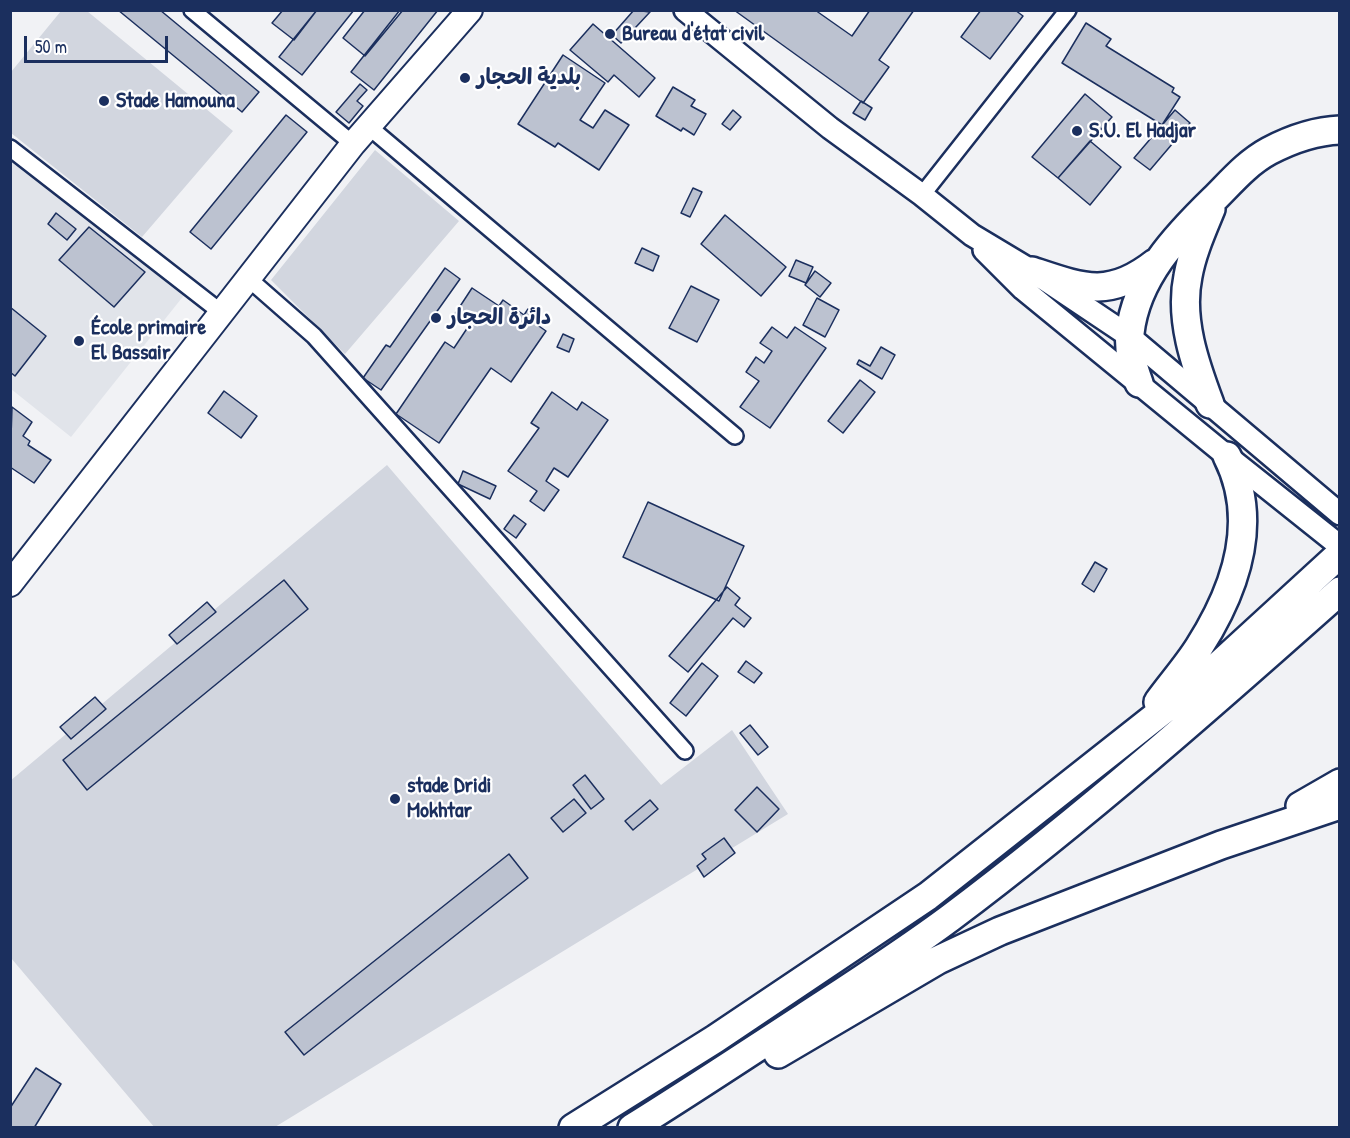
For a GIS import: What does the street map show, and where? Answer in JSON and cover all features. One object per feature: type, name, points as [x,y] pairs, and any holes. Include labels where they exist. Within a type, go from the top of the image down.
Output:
[{"type":"highway","points":[[1138,383],[1130,355],[1130,336],[1143,290],[1158,260],[1231,179],[1249,164],[1289,141],[1340,130]]},
{"type":"highway","points":[[1210,404],[1191,349],[1186,303],[1187,278],[1192,260],[1216,197]]},
{"type":"highway","points":[[1032,271],[1086,287],[1104,287],[1131,280],[1158,260]]},
{"type":"highway","points":[[1137,732],[1199,648],[1224,605],[1239,562],[1244,518],[1234,471],[1227,456]]},
{"type":"highway","points":[[573,1128],[715,1039],[928,896],[1208,675],[1340,554]]},
{"type":"highway","points":[[632,1128],[949,919],[1040,848],[1150,756],[1340,591]]},
{"type":"highway","points":[[1221,845],[1300,806],[1340,783]]},
{"type":"highway","points":[[676,1101],[708,1091],[735,1078],[938,960],[999,931],[1221,845],[1340,805]]},
{"type":"main road","points":[[10,584],[361,135],[470,10]]},
{"type":"main road","points":[[684,10],[830,128],[922,195],[972,235],[1032,271],[1130,336],[1340,514]]},
{"type":"main road","points":[[972,235],[1023,289],[1340,546]]},
{"type":"street","points":[[192,10],[361,135],[735,436]]},
{"type":"street","points":[[922,195],[1068,10]]},
{"type":"street","points":[[10,148],[222,313]]},
{"type":"street","points":[[249,279],[314,336],[685,751]]},
{"type":"shaded area","name":"Stade Hamouna","points":[[61,11],[87,11],[233,131],[142,237],[11,133],[11,72]]},
{"type":"shaded area","points":[[375,150],[459,221],[345,354],[271,280]]},
{"type":"shaded area","name":"École primaire El Bassair","points":[[10,158],[185,294],[71,437],[11,389]]},
{"type":"shaded area","name":"stade Dridi Mokhtar","points":[[387,465],[661,785],[732,730],[788,814],[275,1127],[155,1128],[11,958],[10,781]]},
{"type":"building","points":[[118,10],[160,10],[259,92],[242,112]]},
{"type":"building","points":[[283,10],[317,10],[294,40],[272,23]]},
{"type":"building","points":[[317,10],[354,10],[302,75],[279,57]]},
{"type":"building","points":[[365,10],[403,10],[365,56],[343,38]]},
{"type":"building","points":[[400,10],[438,10],[374,90],[351,72]]},
{"type":"building","points":[[634,10],[650,12],[621,43],[612,35]]},
{"type":"building","points":[[734,10],[815,10],[852,36],[870,10],[914,10],[879,60],[889,67],[863,103]]},
{"type":"building","points":[[981,10],[1015,10],[1023,16],[990,59],[961,37]]},
{"type":"building","points":[[1086,23],[1111,39],[1106,46],[1174,88],[1172,92],[1180,97],[1162,125],[1062,63]]},
{"type":"building","points":[[593,24],[655,78],[639,97],[614,75],[608,82],[570,50]]},
{"type":"building","points":[[563,55],[605,83],[580,120],[593,128],[605,110],[629,125],[599,170],[558,143],[555,147],[518,124]]},
{"type":"building","points":[[360,84],[367,90],[357,101],[363,106],[349,123],[336,112]]},
{"type":"building","points":[[673,87],[695,100],[691,106],[706,114],[694,135],[683,128],[681,131],[656,116]]},
{"type":"building","points":[[1085,94],[1112,117],[1058,178],[1032,157]]},
{"type":"building","points":[[861,101],[872,108],[865,120],[853,113]]},
{"type":"building","points":[[733,110],[741,117],[730,130],[722,124]]},
{"type":"building","points":[[1175,110],[1190,123],[1150,170],[1134,158]]},
{"type":"building","points":[[286,115],[307,132],[211,249],[190,232]]},
{"type":"building","points":[[1090,141],[1121,167],[1090,205],[1058,178]]},
{"type":"building","points":[[693,188],[702,192],[690,217],[681,213]]},
{"type":"building","points":[[56,213],[76,229],[67,240],[48,224]]},
{"type":"building","points":[[725,215],[786,267],[761,296],[701,244]]},
{"type":"building","points":[[89,227],[145,272],[114,307],[59,260]]},
{"type":"building","points":[[642,248],[659,256],[653,271],[635,263]]},
{"type":"building","points":[[796,260],[813,267],[806,283],[789,276]]},
{"type":"building","points":[[445,268],[460,279],[381,390],[363,378],[386,345],[390,347]]},
{"type":"building","points":[[815,271],[831,283],[820,297],[805,285]]},
{"type":"building","points":[[691,286],[719,300],[697,342],[669,328]]},
{"type":"building","points":[[472,288],[499,306],[503,300],[524,315],[528,309],[538,315],[533,322],[546,331],[511,382],[491,368],[439,443],[396,414],[445,342],[454,348],[470,324],[455,314]]},
{"type":"building","points":[[817,298],[839,310],[825,337],[803,325]]},
{"type":"building","points":[[10,307],[46,336],[15,376],[10,372]]},
{"type":"building","points":[[772,327],[787,338],[795,327],[826,348],[770,428],[740,407],[759,381],[746,372],[756,357],[764,363],[772,351],[760,343]]},
{"type":"building","points":[[563,334],[574,339],[569,352],[557,347]]},
{"type":"building","points":[[881,347],[895,355],[882,379],[857,364],[859,360],[870,366]]},
{"type":"building","points":[[860,380],[875,392],[843,433],[828,421]]},
{"type":"building","points":[[224,391],[257,416],[241,438],[208,413]]},
{"type":"building","points":[[552,392],[577,410],[582,402],[608,420],[568,477],[554,468],[546,481],[559,490],[544,511],[530,501],[537,491],[508,471],[539,428],[531,423]]},
{"type":"building","points":[[12,407],[32,422],[23,436],[30,441],[28,445],[51,460],[34,483],[10,467]]},
{"type":"building","points":[[463,471],[496,486],[490,499],[458,484]]},
{"type":"building","points":[[648,502],[744,546],[719,601],[623,557]]},
{"type":"building","points":[[514,515],[526,524],[516,538],[504,529]]},
{"type":"building","points":[[1095,562],[1107,569],[1094,592],[1082,584]]},
{"type":"building","points":[[284,580],[308,609],[87,790],[63,760]]},
{"type":"building","points":[[727,587],[740,598],[735,605],[751,618],[744,627],[733,618],[688,672],[669,656]]},
{"type":"building","points":[[207,602],[216,612],[177,644],[169,635]]},
{"type":"building","points":[[746,661],[762,673],[754,683],[738,672]]},
{"type":"building","points":[[702,663],[718,676],[686,716],[670,703]]},
{"type":"building","points":[[95,697],[106,709],[71,739],[60,727]]},
{"type":"building","points":[[750,725],[768,747],[758,755],[740,733]]},
{"type":"building","points":[[585,775],[604,799],[591,809],[573,785]]},
{"type":"building","points":[[757,787],[779,809],[757,832],[735,810]]},
{"type":"building","points":[[574,799],[586,813],[563,832],[551,818]]},
{"type":"building","points":[[650,800],[658,809],[633,830],[625,821]]},
{"type":"building","points":[[724,838],[735,853],[704,877],[697,866],[706,859],[702,854]]},
{"type":"building","points":[[509,854],[528,878],[304,1055],[285,1032]]},
{"type":"building","points":[[36,1068],[61,1084],[34,1128],[10,1128],[10,1108]]},
{"type":"place","name":"Bureau d'état civil","points":[[610,34]]},
{"type":"place","name":"بلدية الحجار","points":[[465,78]]},
{"type":"place","name":"Stade Hamouna","points":[[104,101]]},
{"type":"place","name":"S.U. El Hadjar","points":[[1077,131]]},
{"type":"place","name":"دائرة الحجار","points":[[436,318]]},
{"type":"place","name":"École primaire El Bassair","points":[[79,341]]},
{"type":"place","name":"stade Dridi Mokhtar","points":[[395,799]]}]
